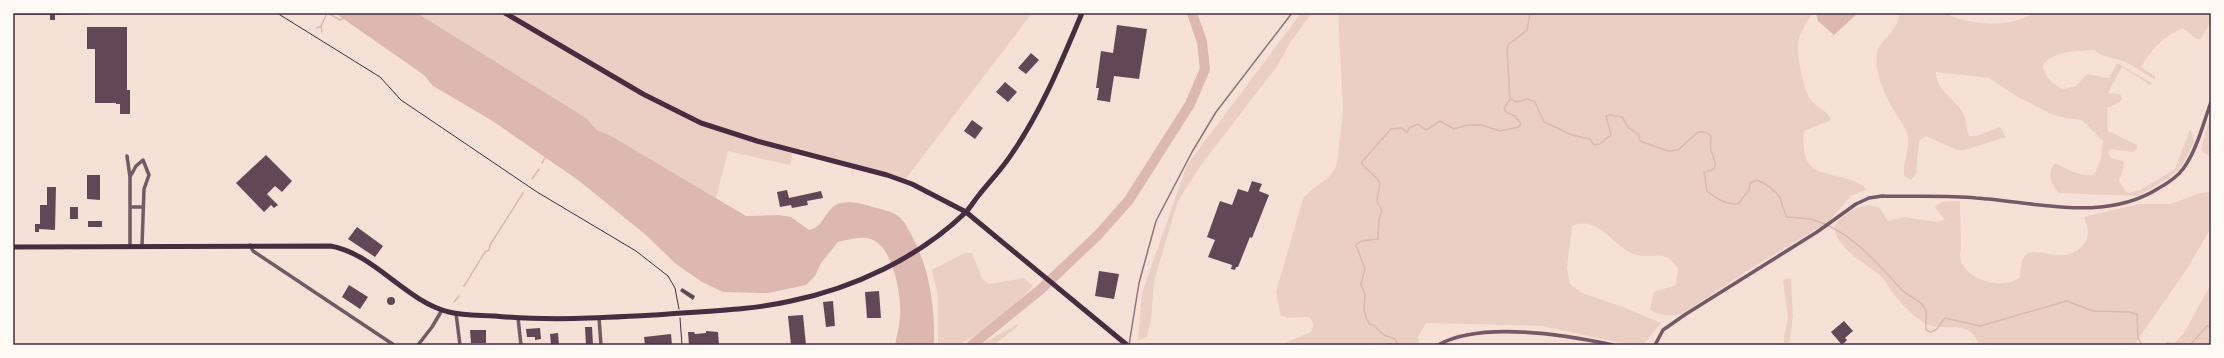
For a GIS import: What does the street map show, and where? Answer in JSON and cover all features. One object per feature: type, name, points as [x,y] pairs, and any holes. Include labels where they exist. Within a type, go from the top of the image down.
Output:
[{"type":"main road","points":[[504,13],[644,94],[701,123],[757,141],[887,175],[912,184],[966,212],[1127,345]]},
{"type":"main road","points":[[13,247],[325,245],[339,248],[364,260],[418,298],[442,310],[456,313],[518,318],[599,318],[775,304],[821,294],[878,272],[909,255],[938,235],[966,212],[1014,152],[1037,110],[1082,13]]},
{"type":"street","points":[[1655,345],[1663,330],[1686,314],[1817,232],[1856,204],[1869,198],[1882,196],[1962,196],[2067,208],[2121,205],[2144,198],[2170,182],[2183,169],[2196,145],[2211,102]]},
{"type":"street","points":[[127,156],[130,177],[130,246]]},
{"type":"street","points":[[130,177],[136,166],[143,160],[149,175],[144,190],[142,246]]},
{"type":"street","points":[[130,207],[143,207]]},
{"type":"street","points":[[250,246],[253,251],[394,345]]},
{"type":"street","points":[[418,345],[432,328],[442,310]]},
{"type":"street","points":[[456,313],[460,345]]},
{"type":"street","points":[[518,318],[521,345]]},
{"type":"street","points":[[599,318],[601,345]]},
{"type":"street","points":[[1438,345],[1452,339],[1480,334],[1518,332],[1557,336],[1613,345]]},
{"type":"path","points":[[277,13],[380,77],[401,100],[537,192],[610,234],[646,258],[664,272],[672,282],[677,293],[679,308]]},
{"type":"path","points":[[680,317],[682,345]]},
{"type":"shaded area","points":[[335,13],[417,13],[586,118],[597,130],[613,137],[746,216],[779,215],[791,217],[809,230],[819,225],[832,208],[842,203],[849,202],[861,204],[886,210],[895,214],[906,225],[912,236],[927,275],[934,317],[934,345],[895,345],[900,317],[897,284],[889,259],[883,248],[875,241],[863,238],[838,242],[821,263],[815,276],[806,285],[768,293],[723,292],[702,282],[676,264],[646,235],[578,180],[491,120],[433,86],[424,75]]},
{"type":"shaded area","points":[[417,13],[1032,13],[904,181],[793,152],[790,165],[728,151],[716,198],[613,137],[597,130],[586,118]]},
{"type":"shaded area","points":[[1301,13],[1312,13],[1290,43],[1278,65],[1201,165],[1178,201],[1154,281],[1151,322],[1146,338],[1138,340],[1142,293],[1187,165]]},
{"type":"shaded area","points":[[1338,13],[1813,13],[1803,28],[1799,38],[1798,51],[1800,69],[1807,94],[1810,99],[1815,105],[1825,111],[1831,120],[1804,131],[1804,149],[1808,161],[1814,169],[1857,182],[1867,189],[1851,196],[1828,222],[1750,269],[1682,314],[1678,315],[1661,315],[1650,309],[1654,292],[1676,285],[1678,269],[1673,262],[1663,256],[1634,254],[1619,245],[1598,228],[1590,224],[1582,223],[1572,226],[1567,268],[1570,284],[1582,293],[1623,307],[1661,323],[1643,345],[1629,345],[1542,326],[1426,323],[1418,337],[1419,345],[1280,345],[1311,332],[1314,324],[1309,317],[1289,318],[1281,316],[1276,292],[1303,199],[1331,174],[1337,163],[1343,111]]},
{"type":"shaded area","points":[[1816,13],[1858,13],[1834,35],[1818,21]]},
{"type":"shaded area","points":[[1899,13],[1952,13],[1951,16],[1960,19],[1993,24],[2015,21],[2033,13],[2211,13],[2211,21],[2201,39],[2196,39],[2183,28],[2163,39],[2154,49],[2141,67],[2155,76],[2155,80],[2126,62],[2101,55],[2094,50],[2074,51],[2059,54],[2052,57],[2043,66],[2045,73],[2050,80],[2057,86],[2064,89],[2076,86],[2087,74],[2109,78],[2117,63],[2152,83],[2150,85],[2122,67],[2108,93],[2120,94],[2122,98],[2120,102],[2107,108],[2108,131],[2137,145],[2137,149],[2133,152],[2111,149],[2108,152],[2111,158],[2123,161],[2124,165],[2119,181],[2125,191],[2129,193],[2140,190],[2175,169],[2190,129],[2195,141],[2183,164],[2169,178],[2138,196],[2058,193],[2050,178],[2052,167],[2055,163],[2078,174],[2094,175],[2101,159],[2103,141],[2082,120],[2065,118],[2049,113],[2018,97],[1989,78],[1936,72],[1942,88],[1964,114],[1969,136],[1977,136],[2000,127],[2006,137],[1965,150],[1957,150],[1926,136],[1919,141],[1916,174],[1911,180],[1904,175],[1908,148],[1907,133],[1885,93],[1877,70],[1878,49],[1895,26]]},
{"type":"shaded area","points":[[2211,113],[2211,158],[2201,150]]},
{"type":"shaded area","points":[[2211,192],[2211,228],[2187,269],[2134,345],[1979,345],[1974,336],[1968,330],[1928,325],[1916,317],[1898,300],[1882,277],[1855,257],[1842,245],[1835,231],[1835,225],[1838,220],[1848,213],[1863,206],[1879,207],[1888,221],[1904,217],[1937,222],[1945,220],[1935,207],[1942,202],[1960,201],[1960,259],[1964,267],[1971,274],[1991,283],[2012,282],[2020,277],[2022,262],[2027,254],[2038,252],[2068,255],[2075,252],[2082,246],[2088,236],[2084,217],[2139,204],[2171,204],[2200,193]]},
{"type":"shaded area","points":[[964,253],[972,253],[982,279],[989,284],[1024,278],[1033,286],[1008,310],[975,335],[956,345],[938,345],[938,296],[932,270]]},
{"type":"shaded area","points":[[1787,278],[1791,279],[1793,316],[1789,345],[1784,345],[1784,336],[1788,319],[1783,281]]},
{"type":"shaded area","points":[[2211,284],[2211,345],[2172,345],[2184,333]]},
{"type":"shaded area","points":[[1018,324],[1018,326],[994,345],[980,345]]},
{"type":"building","points":[[13,13],[98,14],[55,15],[55,20],[50,20],[50,15],[13,15]]},
{"type":"building","points":[[1117,25],[1147,29],[1139,79],[1114,76],[1110,102],[1097,100],[1099,88],[1096,88],[1101,51],[1113,53]]},
{"type":"building","points":[[87,27],[127,27],[127,90],[130,90],[130,114],[120,114],[120,104],[95,103],[95,49],[87,49]]},
{"type":"building","points":[[1031,53],[1039,60],[1026,74],[1018,68]]},
{"type":"building","points":[[1005,82],[1017,92],[1008,102],[996,92]]},
{"type":"building","points":[[972,120],[983,128],[975,139],[964,131]]},
{"type":"building","points":[[266,155],[292,181],[282,192],[275,186],[267,194],[278,205],[274,208],[271,205],[264,212],[236,183]]},
{"type":"building","points":[[87,175],[100,175],[100,200],[87,199]]},
{"type":"building","points":[[1252,181],[1262,184],[1259,191],[1269,195],[1252,238],[1250,237],[1238,267],[1236,267],[1235,270],[1231,269],[1232,265],[1208,257],[1215,240],[1207,237],[1220,201],[1232,205],[1238,189],[1248,192]]},
{"type":"building","points":[[47,187],[56,187],[55,230],[39,229],[39,232],[35,232],[35,224],[40,224],[40,205],[47,205]]},
{"type":"building","points":[[787,190],[789,198],[821,191],[823,198],[807,201],[808,205],[792,208],[791,205],[780,207],[777,192]]},
{"type":"building","points":[[70,207],[78,207],[78,219],[70,219]]},
{"type":"building","points":[[88,221],[102,221],[102,227],[88,227]]},
{"type":"building","points":[[357,227],[383,246],[375,257],[348,239]]},
{"type":"building","points":[[1099,271],[1119,274],[1114,299],[1095,296]]},
{"type":"building","points":[[349,285],[368,297],[360,309],[342,297]]},
{"type":"building","points":[[682,288],[695,296],[693,300],[680,291]]},
{"type":"building","points":[[879,291],[881,318],[867,318],[865,292]]},
{"type":"building","points":[[389,297],[393,297],[395,301],[393,305],[389,305],[387,303],[387,299]]},
{"type":"building","points":[[833,301],[835,326],[826,327],[823,302]]},
{"type":"building","points":[[803,315],[806,345],[791,345],[788,316]]},
{"type":"building","points":[[1844,321],[1853,331],[1845,338],[1847,340],[1842,345],[1831,332]]},
{"type":"building","points":[[585,327],[592,327],[593,345],[586,345]]},
{"type":"building","points":[[540,328],[541,339],[535,340],[535,337],[527,337],[526,329]]},
{"type":"building","points":[[470,330],[486,330],[486,343],[471,343]]},
{"type":"building","points":[[706,331],[718,332],[719,345],[689,345],[688,332],[694,332],[695,334],[706,333]]},
{"type":"building","points":[[558,333],[559,345],[551,345],[550,334]]},
{"type":"building","points":[[671,334],[672,345],[645,345],[644,337]]},
{"type":"waterway","points":[[317,28],[321,26],[327,13]]},
{"type":"waterway","points":[[328,13],[340,20],[344,18]]},
{"type":"waterway","points":[[972,345],[1040,290],[1098,235],[1129,200],[1190,104],[1205,69],[1202,42],[1192,13]]},
{"type":"waterway","points":[[1530,13],[1527,30],[1508,45],[1510,99],[1517,102],[1528,99],[1535,102],[1544,122],[1572,135],[1590,139],[1594,145],[1600,144],[1611,135],[1606,116],[1611,115],[1622,117],[1629,128],[1639,135],[1640,141],[1668,151],[1678,150],[1698,132],[1706,132],[1711,136],[1711,148],[1715,161],[1715,167],[1710,171],[1704,172],[1707,191],[1721,200],[1738,204],[1749,190],[1750,183],[1757,180],[1767,185],[1773,189],[1780,198],[1787,217],[1811,219],[1827,225],[1852,240],[1873,259],[1905,293],[1925,308],[1926,330],[1931,332],[1937,329],[1945,318],[1980,326],[2067,301],[2093,311],[2129,312],[2137,314],[2138,338],[2142,345]]},
{"type":"waterway","points":[[321,26],[322,32]]},
{"type":"waterway","points":[[1398,345],[1395,339],[1384,335],[1373,325],[1369,324],[1364,311],[1365,295],[1361,284],[1365,269],[1356,245],[1361,241],[1378,239],[1379,219],[1382,211],[1377,201],[1380,183],[1361,163],[1391,129],[1402,128],[1407,133],[1409,128],[1418,124],[1426,130],[1440,121],[1454,129],[1467,125],[1482,125],[1500,131],[1519,127],[1521,124],[1515,116],[1506,112],[1504,108],[1510,99]]},
{"type":"waterway","points":[[542,163],[546,156]]},
{"type":"waterway","points":[[532,179],[539,169]]},
{"type":"waterway","points":[[464,286],[485,252],[489,250],[490,245],[523,193]]},
{"type":"waterway","points":[[454,302],[459,296]]},
{"type":"waterway","points":[[2190,345],[2207,326],[2211,327]]},
{"type":"waterway","points":[[2165,345],[2167,343],[2184,345]]},
{"type":"railway","points":[[1129,345],[1139,283],[1156,221],[1192,152],[1216,112],[1292,13]]}]
